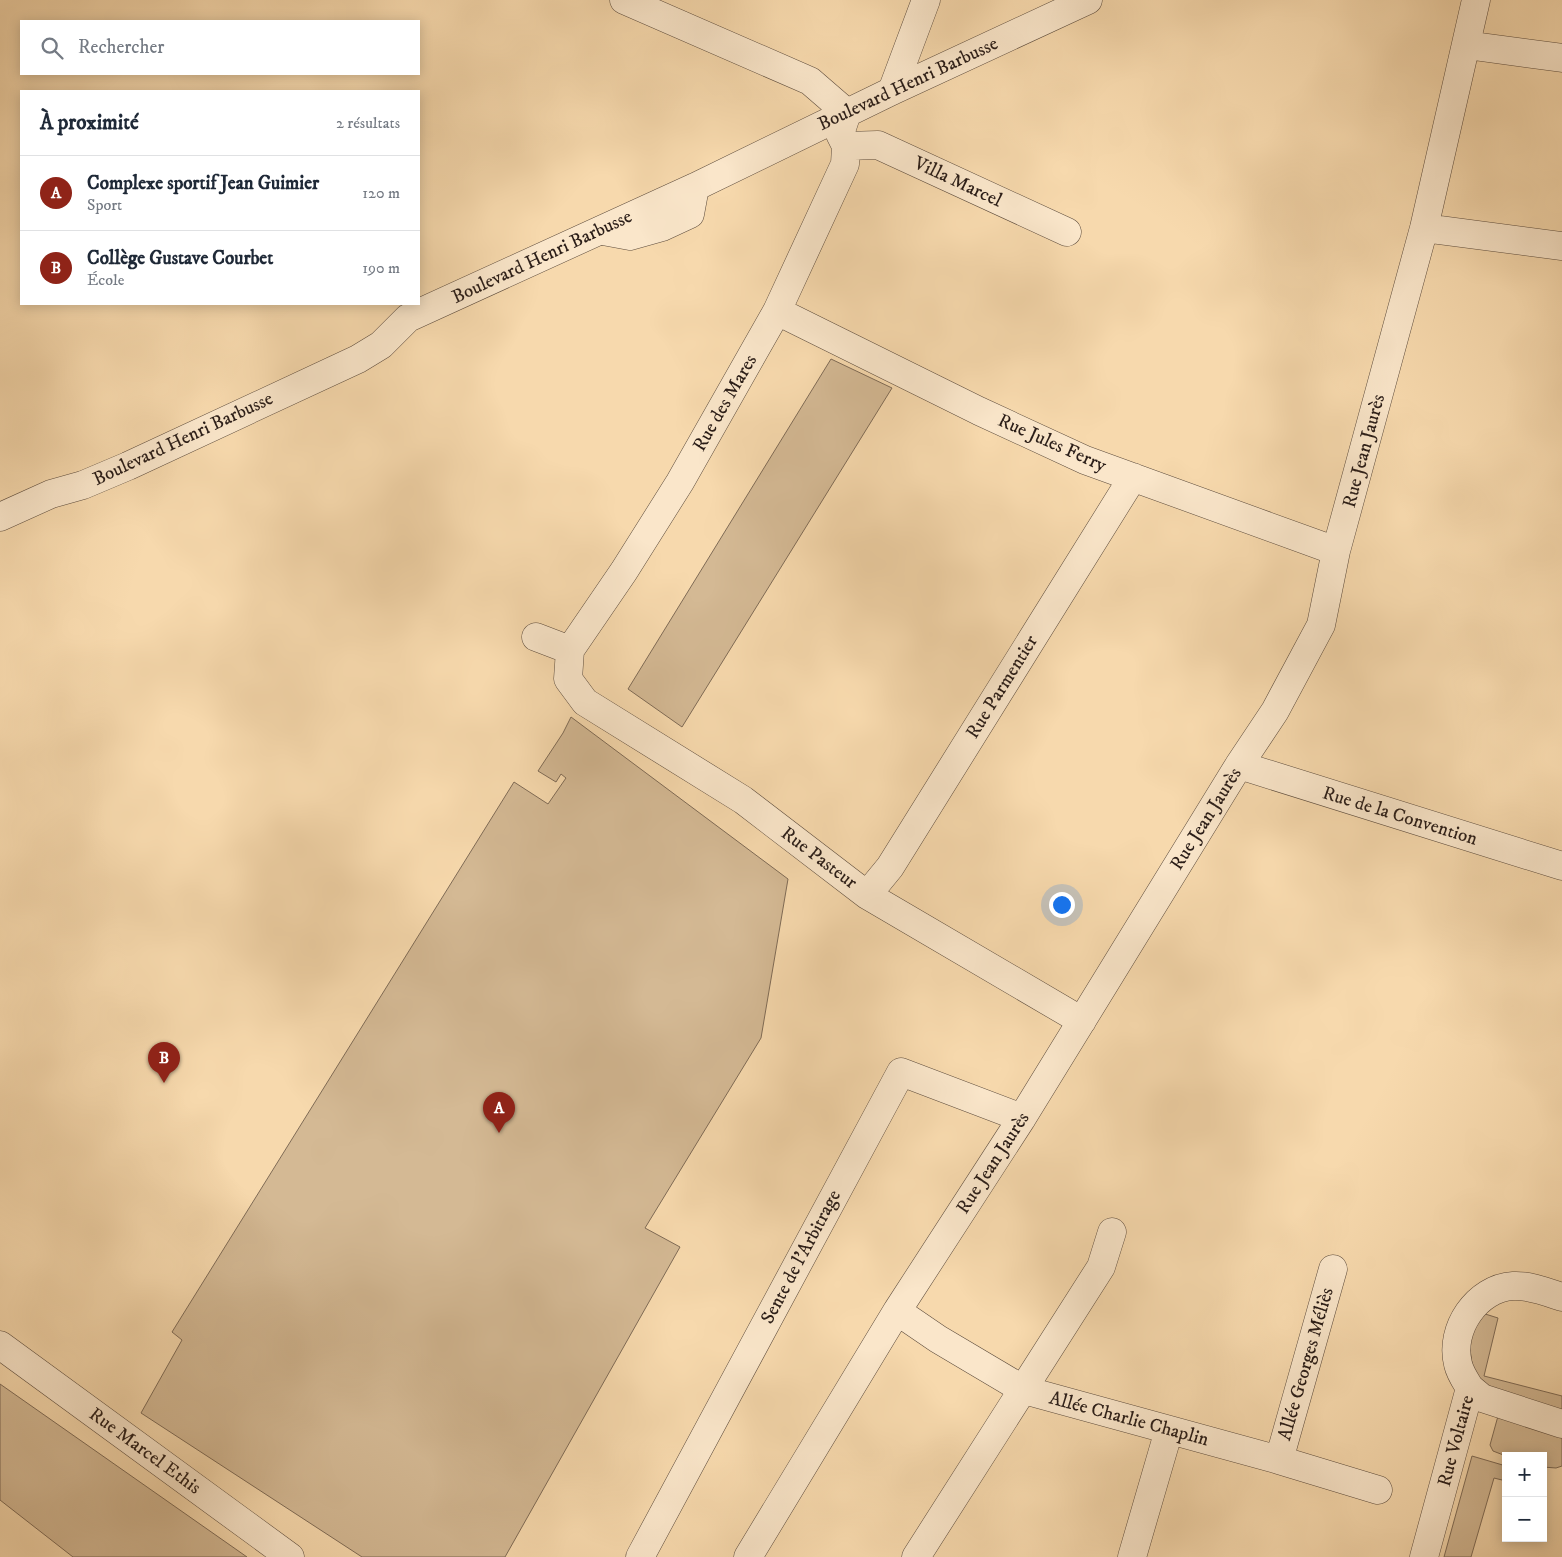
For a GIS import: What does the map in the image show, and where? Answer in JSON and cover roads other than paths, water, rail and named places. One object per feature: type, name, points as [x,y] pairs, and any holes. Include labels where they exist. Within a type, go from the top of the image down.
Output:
[{"type":"street","points":[[624,0],[810,80],[848,113]]},
{"type":"street","points":[[892,90],[926,0]]},
{"type":"street","name":"Boulevard Henri Barbusse","points":[[0,517],[51,494],[83,485],[128,466],[358,359],[381,344],[408,318],[695,187],[892,90],[1088,0]]},
{"type":"street","name":"Rue Jean Jaurès","points":[[748,1557],[897,1311],[1022,1118],[1239,765],[1275,712],[1321,625],[1336,551],[1424,228],[1476,0]]},
{"type":"street","points":[[1466,45],[1562,58]]},
{"type":"street","name":"Rue des Mares","points":[[570,650],[624,571],[680,482],[777,311],[845,164],[846,146],[840,134],[848,113]]},
{"type":"street","name":"Villa Marcel","points":[[846,146],[878,145],[1067,232]]},
{"type":"street","points":[[1424,228],[1562,246]]},
{"type":"street","name":"Rue Jules Ferry","points":[[777,311],[979,411],[1085,460],[1336,551]]},
{"type":"street","name":"Rue Parmentier","points":[[868,895],[890,867],[1133,477]]},
{"type":"street","points":[[536,637],[570,650]]},
{"type":"street","name":"Rue Pasteur","points":[[570,650],[568,679],[585,702],[743,800],[868,895],[1082,1021]]},
{"type":"street","name":"Rue de la Convention","points":[[1239,765],[1562,866]]},
{"type":"street","name":"Sente de l'Arbitrage","points":[[640,1557],[901,1072],[1022,1118]]},
{"type":"street","points":[[916,1557],[1024,1390],[1100,1267],[1112,1232]]},
{"type":"street","name":"Allée Georges Méliès","points":[[1279,1460],[1333,1269]]},
{"type":"street","name":"Rue Voltaire","points":[[1424,1557],[1470,1388],[1457,1363],[1457,1346],[1465,1317],[1474,1306],[1499,1289],[1514,1286],[1533,1288],[1562,1296]]},
{"type":"street","name":"Allée Charlie Chaplin","points":[[897,1311],[938,1339],[1024,1390],[1279,1460],[1378,1490]]},
{"type":"street","name":"Rue Marcel Ethis","points":[[0,1345],[290,1557]]},
{"type":"street","points":[[1470,1388],[1482,1398],[1562,1424]]},
{"type":"street","points":[[1132,1557],[1169,1430]]},
{"type":"place","name":"Collège Gustave Courbet","points":[[164,1083]]},
{"type":"place","name":"Complexe sportif Jean Guimier","points":[[499,1133]]}]
